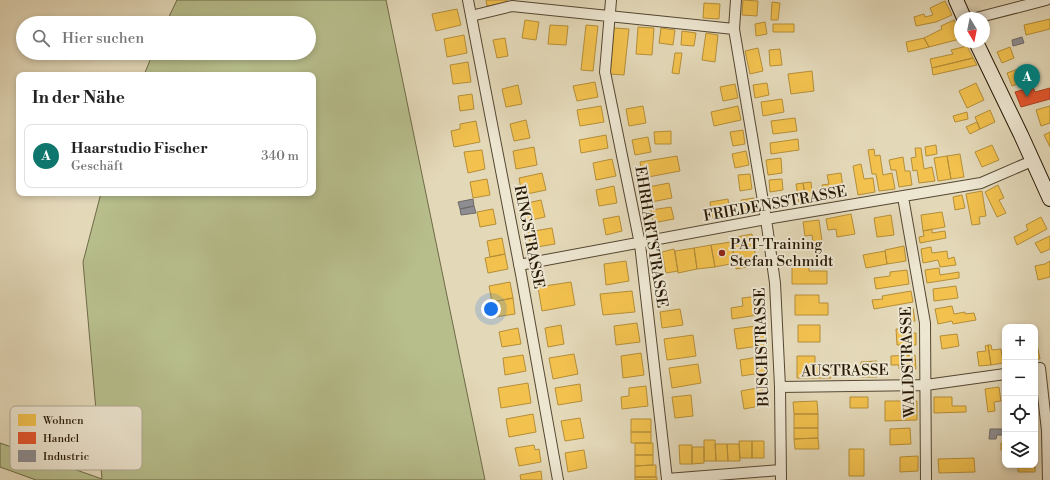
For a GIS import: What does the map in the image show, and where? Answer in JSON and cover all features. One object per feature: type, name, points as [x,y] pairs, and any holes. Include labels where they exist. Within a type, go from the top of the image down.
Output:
[{"type":"main road","points":[[956,0],[961,12]]},
{"type":"main road","points":[[979,48],[1050,199]]},
{"type":"street","name":"RINGSTRASSE","points":[[468,0],[519,265],[558,480]]},
{"type":"street","name":"EHRHARTSTRASSE","points":[[611,0],[605,72],[640,244],[667,480],[781,475]]},
{"type":"street","name":"BUSCHSTRASSE","points":[[736,0],[734,29],[766,219],[775,283],[780,387],[781,475]]},
{"type":"street","points":[[990,14],[1046,0]]},
{"type":"street","points":[[471,16],[512,6],[734,29]]},
{"type":"street","name":"FRIEDENSSTRASSE","points":[[519,265],[640,244],[766,219],[982,183],[1032,161]]},
{"type":"street","name":"WALDSTRASSE","points":[[903,197],[925,323],[926,480]]},
{"type":"street","points":[[1042,368],[1047,431],[1048,480]]},
{"type":"street","name":"AUSTRASSE","points":[[780,387],[926,385],[1002,374]]},
{"type":"green space","points":[[177,0],[386,0],[485,480],[36,480],[0,467],[0,443],[10,447],[10,470],[76,470],[102,479],[101,470],[142,470],[142,406],[96,406],[83,262],[100,196],[316,196],[316,72],[145,72],[150,60],[316,60],[316,16],[169,16]]},
{"type":"building: Wohnen","points":[[486,0],[507,0],[507,3],[487,6]]},
{"type":"building: Wohnen","points":[[743,0],[758,1],[757,16],[742,15]]},
{"type":"building: Wohnen","points":[[945,1],[952,15],[936,22],[916,26],[914,17],[924,14],[925,17],[933,15],[930,8]]},
{"type":"building: Wohnen","points":[[772,2],[780,3],[778,20],[771,20]]},
{"type":"building: Wohnen","points":[[704,3],[720,4],[719,19],[703,18]]},
{"type":"building: Wohnen","points":[[457,9],[461,25],[436,31],[432,14]]},
{"type":"building: Wohnen","points":[[1050,19],[1050,29],[1026,35],[1024,25]]},
{"type":"building: Wohnen","points":[[525,20],[539,22],[536,40],[522,38]]},
{"type":"building: Wohnen","points":[[954,20],[954,41],[929,47],[924,38],[942,29],[941,26]]},
{"type":"building: Wohnen","points":[[765,22],[767,34],[756,36],[755,24]]},
{"type":"building: Wohnen","points":[[773,24],[794,24],[794,32],[773,32]]},
{"type":"building: Wohnen","points":[[550,25],[568,26],[566,45],[548,44]]},
{"type":"building: Wohnen","points":[[586,25],[598,26],[593,71],[581,70]]},
{"type":"building: Wohnen","points":[[638,27],[654,28],[652,55],[636,54]]},
{"type":"building: Wohnen","points":[[614,28],[629,29],[624,75],[610,74]]},
{"type":"building: Wohnen","points":[[661,28],[675,30],[673,45],[659,43]]},
{"type":"building: Wohnen","points":[[682,31],[696,33],[694,46],[681,45]]},
{"type":"building: Wohnen","points":[[706,33],[718,35],[715,62],[702,60]]},
{"type":"building: Wohnen","points":[[464,35],[467,53],[447,57],[444,39]]},
{"type":"building: Wohnen","points":[[505,38],[508,56],[497,58],[493,40]]},
{"type":"building: Wohnen","points":[[924,38],[929,47],[908,52],[906,42]]},
{"type":"building: Wohnen","points":[[1010,47],[1014,58],[1002,63],[997,52]]},
{"type":"building: Wohnen","points":[[758,48],[763,71],[750,74],[745,51]]},
{"type":"building: Wohnen","points":[[968,48],[973,58],[932,68],[930,59],[953,54],[951,50]]},
{"type":"building: Wohnen","points":[[780,49],[782,65],[770,66],[769,50]]},
{"type":"building: Wohnen","points":[[675,53],[682,53],[679,74],[672,73]]},
{"type":"building: Wohnen","points":[[973,58],[977,65],[933,75],[932,68]]},
{"type":"building: Wohnen","points":[[468,62],[471,82],[453,84],[450,65]]},
{"type":"building: Wohnen","points":[[1018,69],[1021,76],[1032,72],[1035,81],[1023,84],[1023,82],[1012,86],[1007,73]]},
{"type":"building: Wohnen","points":[[812,71],[814,91],[791,94],[788,74]]},
{"type":"building: Wohnen","points":[[595,82],[598,97],[577,101],[573,86]]},
{"type":"building: Wohnen","points":[[767,83],[769,95],[755,98],[753,85]]},
{"type":"building: Wohnen","points":[[976,83],[984,100],[967,108],[959,91]]},
{"type":"building: Wohnen","points":[[735,84],[738,98],[723,101],[720,87]]},
{"type":"building: Wohnen","points":[[518,85],[522,104],[506,107],[502,89]]},
{"type":"building: Wohnen","points":[[472,94],[474,109],[460,111],[458,96]]},
{"type":"building: Wohnen","points":[[782,99],[784,112],[763,116],[761,102]]},
{"type":"building: Wohnen","points":[[601,106],[604,122],[580,126],[577,110]]},
{"type":"building: Wohnen","points":[[643,106],[646,123],[629,126],[626,109]]},
{"type":"building: Wohnen","points":[[738,106],[741,120],[714,126],[711,112]]},
{"type":"building: Wohnen","points":[[1050,106],[1050,123],[1041,126],[1036,110]]},
{"type":"building: Wohnen","points":[[990,110],[995,122],[980,129],[975,117]]},
{"type":"building: Wohnen","points":[[967,112],[968,119],[955,122],[953,116]]},
{"type":"building: Wohnen","points":[[795,118],[797,131],[773,134],[771,121]]},
{"type":"building: Wohnen","points":[[526,120],[530,138],[514,141],[510,124]]},
{"type":"building: Wohnen","points":[[476,121],[480,142],[454,147],[451,131],[460,129],[460,124]]},
{"type":"building: Wohnen","points":[[977,122],[980,129],[970,134],[966,127]]},
{"type":"building: Wohnen","points":[[743,130],[745,144],[733,146],[730,132]]},
{"type":"building: Wohnen","points":[[671,131],[671,144],[655,144],[654,132]]},
{"type":"building: Wohnen","points":[[1050,132],[1050,147],[1044,135]]},
{"type":"building: Wohnen","points":[[606,135],[608,148],[581,153],[579,140]]},
{"type":"building: Wohnen","points":[[648,137],[651,152],[635,155],[632,140]]},
{"type":"building: Wohnen","points":[[798,139],[799,150],[771,154],[770,143]]},
{"type":"building: Wohnen","points":[[936,145],[937,154],[926,156],[925,147]]},
{"type":"building: Wohnen","points":[[992,145],[999,160],[982,167],[975,152]]},
{"type":"building: Wohnen","points":[[534,147],[537,165],[516,169],[513,151]]},
{"type":"building: Wohnen","points":[[915,148],[921,148],[924,169],[932,167],[935,181],[919,183],[917,170],[913,171],[911,158],[916,157]]},
{"type":"building: Wohnen","points":[[874,149],[875,156],[880,155],[883,175],[892,173],[895,189],[879,191],[876,174],[872,174],[868,150]]},
{"type":"building: Wohnen","points":[[482,150],[485,169],[468,173],[464,152]]},
{"type":"building: Wohnen","points":[[746,151],[749,165],[735,168],[732,154]]},
{"type":"building: Wohnen","points":[[960,154],[964,177],[951,179],[947,156]]},
{"type":"building: Wohnen","points":[[677,156],[680,171],[643,178],[640,162]]},
{"type":"building: Wohnen","points":[[947,156],[951,179],[938,181],[934,158]]},
{"type":"building: Wohnen","points":[[903,157],[905,171],[910,171],[912,185],[899,187],[896,170],[891,170],[889,160]]},
{"type":"building: Wohnen","points":[[781,158],[782,173],[768,175],[766,160]]},
{"type":"building: Wohnen","points":[[612,159],[616,176],[596,180],[593,163]]},
{"type":"building: Wohnen","points":[[861,164],[864,179],[873,178],[875,192],[858,195],[853,166]]},
{"type":"building: Wohnen","points":[[542,173],[546,190],[522,195],[519,178]]},
{"type":"building: Wohnen","points":[[841,173],[844,197],[824,200],[822,185],[829,184],[827,175]]},
{"type":"building: Wohnen","points":[[750,174],[752,189],[740,191],[738,175]]},
{"type":"building: Wohnen","points":[[487,179],[490,195],[473,198],[470,182]]},
{"type":"building: Wohnen","points":[[782,179],[783,190],[770,192],[769,180]]},
{"type":"building: Wohnen","points":[[811,182],[813,201],[806,202],[803,183]]},
{"type":"building: Wohnen","points":[[669,183],[672,198],[646,203],[643,188]]},
{"type":"building: Wohnen","points":[[803,183],[806,202],[799,203],[796,184]]},
{"type":"building: Wohnen","points":[[998,185],[1004,198],[999,200],[1006,213],[997,217],[985,192]]},
{"type":"building: Wohnen","points":[[614,186],[617,203],[599,206],[596,190]]},
{"type":"building: Wohnen","points":[[982,191],[986,216],[979,217],[980,224],[972,225],[966,194]]},
{"type":"building: Wohnen","points":[[962,195],[965,208],[955,210],[953,197]]},
{"type":"building: Wohnen","points":[[754,198],[756,210],[743,212],[741,200]]},
{"type":"building: Wohnen","points":[[728,199],[730,215],[712,218],[710,202]]},
{"type":"building: Wohnen","points":[[541,200],[545,217],[527,221],[523,204]]},
{"type":"building: Wohnen","points":[[671,207],[674,219],[653,223],[651,210]]},
{"type":"building: Wohnen","points":[[493,209],[496,224],[480,227],[477,212]]},
{"type":"building: Wohnen","points":[[942,212],[945,227],[923,231],[921,215]]},
{"type":"building: Wohnen","points":[[851,214],[855,234],[837,237],[836,229],[828,230],[826,219]]},
{"type":"building: Wohnen","points":[[891,215],[894,235],[877,237],[874,218]]},
{"type":"building: Wohnen","points":[[619,216],[622,231],[606,235],[603,219]]},
{"type":"building: Wohnen","points":[[1041,217],[1047,229],[1017,245],[1014,237],[1028,230],[1026,225]]},
{"type":"building: Wohnen","points":[[819,220],[822,241],[813,243],[812,235],[805,236],[803,222]]},
{"type":"building: Wohnen","points":[[552,228],[555,244],[531,248],[528,232]]},
{"type":"building: Wohnen","points":[[932,229],[932,233],[945,231],[946,238],[920,243],[919,237],[924,236],[923,231]]},
{"type":"building: Wohnen","points":[[752,234],[757,265],[736,269],[731,238]]},
{"type":"building: Wohnen","points":[[1050,236],[1050,249],[1041,253],[1035,243]]},
{"type":"building: Wohnen","points":[[502,238],[505,254],[490,257],[487,241]]},
{"type":"building: Wohnen","points":[[731,242],[735,263],[715,267],[711,245]]},
{"type":"building: Wohnen","points":[[711,245],[715,267],[697,269],[694,248]]},
{"type":"building: Wohnen","points":[[904,246],[906,261],[887,264],[885,250]]},
{"type":"building: Wohnen","points":[[931,247],[932,253],[947,251],[948,259],[954,257],[956,265],[940,267],[938,260],[923,263],[921,249]]},
{"type":"building: Wohnen","points":[[694,248],[697,269],[678,273],[675,251]]},
{"type":"building: Wohnen","points":[[674,249],[678,271],[666,273],[662,252]]},
{"type":"building: Wohnen","points":[[885,251],[887,264],[866,268],[863,255]]},
{"type":"building: Wohnen","points":[[505,254],[508,269],[488,273],[485,258]]},
{"type":"building: Wohnen","points":[[626,261],[629,281],[606,285],[604,264]]},
{"type":"building: Wohnen","points":[[1050,261],[1050,277],[1038,280],[1035,266],[1045,264]]},
{"type":"building: Wohnen","points":[[792,262],[809,262],[809,271],[827,271],[827,284],[792,284]]},
{"type":"building: Wohnen","points":[[939,268],[940,275],[959,272],[959,278],[927,283],[925,270]]},
{"type":"building: Wohnen","points":[[907,270],[909,284],[876,289],[874,278],[890,276],[890,272]]},
{"type":"building: Wohnen","points":[[510,282],[513,298],[492,302],[489,286]]},
{"type":"building: Wohnen","points":[[571,282],[575,305],[542,311],[538,287]]},
{"type":"building: Wohnen","points":[[956,286],[958,298],[934,301],[933,289]]},
{"type":"building: Wohnen","points":[[632,291],[635,312],[603,315],[600,294]]},
{"type":"building: Wohnen","points":[[911,291],[913,302],[874,309],[872,300],[883,299],[882,296]]},
{"type":"building: Wohnen","points":[[795,295],[819,295],[819,303],[828,303],[828,315],[795,315]]},
{"type":"building: Wohnen","points":[[760,296],[763,314],[732,319],[731,308],[743,306],[742,298]]},
{"type":"building: Wohnen","points":[[513,298],[515,314],[495,317],[492,302]]},
{"type":"building: Wohnen","points":[[952,306],[954,314],[965,312],[965,314],[974,313],[976,320],[953,324],[952,321],[938,324],[935,309]]},
{"type":"building: Wohnen","points":[[913,308],[915,321],[901,323],[899,311]]},
{"type":"building: Wohnen","points":[[680,309],[683,325],[662,328],[660,312]]},
{"type":"building: Wohnen","points":[[637,323],[640,342],[616,345],[614,326]]},
{"type":"building: Wohnen","points":[[561,325],[564,344],[548,347],[545,328]]},
{"type":"building: Wohnen","points":[[763,325],[766,345],[737,349],[734,329]]},
{"type":"building: Wohnen","points":[[798,325],[820,325],[820,342],[798,342]]},
{"type":"building: Wohnen","points":[[518,328],[521,344],[502,347],[499,332]]},
{"type":"building: Wohnen","points":[[896,329],[904,329],[904,334],[916,333],[916,345],[897,345]]},
{"type":"building: Wohnen","points":[[957,334],[959,346],[942,349],[940,336]]},
{"type":"building: Wohnen","points":[[693,335],[696,356],[667,360],[664,339]]},
{"type":"building: Wohnen","points":[[988,345],[991,345],[992,350],[1001,349],[1002,363],[991,365]]},
{"type":"building: Wohnen","points":[[988,345],[991,365],[979,366],[977,352],[986,351],[985,346]]},
{"type":"building: Wohnen","points":[[641,353],[644,375],[623,378],[621,356]]},
{"type":"building: Wohnen","points":[[574,354],[578,374],[553,379],[549,358]]},
{"type":"building: Wohnen","points":[[523,355],[526,371],[505,375],[503,358]]},
{"type":"building: Wohnen","points":[[915,355],[916,369],[899,369],[899,365],[891,365],[891,356]]},
{"type":"building: Wohnen","points":[[764,356],[767,372],[742,376],[740,360]]},
{"type":"building: Wohnen","points":[[797,356],[815,356],[815,365],[831,365],[831,378],[797,378]]},
{"type":"building: Wohnen","points":[[877,361],[877,377],[861,377],[861,362]]},
{"type":"building: Wohnen","points":[[698,364],[701,383],[672,388],[669,368]]},
{"type":"building: Wohnen","points":[[528,383],[531,403],[501,408],[498,388]]},
{"type":"building: Wohnen","points":[[580,384],[582,401],[558,405],[555,388]]},
{"type":"building: Wohnen","points":[[646,386],[648,406],[622,409],[621,397],[629,396],[629,388]]},
{"type":"building: Wohnen","points":[[762,387],[765,405],[744,409],[741,391]]},
{"type":"building: Wohnen","points":[[999,387],[1001,401],[994,402],[995,411],[988,412],[985,389]]},
{"type":"building: Wohnen","points":[[691,395],[693,416],[675,418],[672,397]]},
{"type":"building: Wohnen","points":[[850,397],[868,397],[868,408],[850,408]]},
{"type":"building: Wohnen","points":[[934,397],[952,397],[952,406],[966,406],[966,412],[934,413]]},
{"type":"building: Wohnen","points":[[817,401],[818,414],[794,414],[793,402]]},
{"type":"building: Wohnen","points":[[885,401],[917,401],[917,420],[885,421]]},
{"type":"building: Wohnen","points":[[533,414],[536,432],[509,437],[506,419]]},
{"type":"building: Wohnen","points":[[794,414],[818,414],[818,428],[794,428]]},
{"type":"building: Wohnen","points":[[580,418],[584,438],[565,441],[561,421]]},
{"type":"building: Wohnen","points":[[631,419],[651,419],[651,432],[631,432]]},
{"type":"building: Wohnen","points":[[794,428],[818,428],[818,438],[794,439]]},
{"type":"building: Wohnen","points":[[910,428],[911,444],[890,445],[890,429]]},
{"type":"building: Wohnen","points":[[631,432],[651,432],[651,443],[631,443]]},
{"type":"building: Wohnen","points":[[818,438],[819,449],[795,449],[794,439]]},
{"type":"building: Wohnen","points":[[704,440],[715,440],[716,461],[704,461]]},
{"type":"building: Wohnen","points":[[739,441],[752,441],[752,458],[740,458]]},
{"type":"building: Wohnen","points":[[752,441],[764,441],[764,458],[752,458]]},
{"type":"building: Wohnen","points":[[635,443],[653,443],[653,455],[635,455]]},
{"type":"building: Wohnen","points":[[715,444],[727,444],[728,461],[716,461]]},
{"type":"building: Wohnen","points":[[727,444],[739,444],[740,461],[728,461]]},
{"type":"building: Wohnen","points":[[534,445],[535,450],[539,449],[541,462],[519,466],[515,448]]},
{"type":"building: Wohnen","points":[[679,445],[692,445],[692,464],[680,464]]},
{"type":"building: Wohnen","points":[[692,447],[704,447],[704,463],[692,464]]},
{"type":"building: Wohnen","points":[[849,449],[864,449],[864,476],[849,476]]},
{"type":"building: Wohnen","points":[[584,450],[587,468],[568,472],[565,453]]},
{"type":"building: Wohnen","points":[[635,455],[653,455],[653,465],[635,466]]},
{"type":"building: Wohnen","points":[[918,456],[918,471],[900,472],[900,457]]},
{"type":"building: Wohnen","points":[[974,458],[975,472],[939,473],[938,459]]},
{"type":"building: Wohnen","points":[[656,465],[656,477],[635,477],[635,466]]},
{"type":"building: Wohnen","points":[[1018,468],[1035,468],[1035,472],[1018,472]]},
{"type":"building: Wohnen","points":[[541,471],[542,480],[521,480],[520,475]]},
{"type":"building: Wohnen","points":[[635,477],[657,477],[657,480],[635,480]]},
{"type":"building: Handel","points":[[1033,87],[1035,92],[1050,88],[1050,99],[1021,107],[1015,92]]},
{"type":"building: Industrie","points":[[1022,37],[1024,43],[1013,46],[1012,40]]},
{"type":"building: Industrie","points":[[473,199],[474,206],[460,209],[458,202]]},
{"type":"building: Industrie","points":[[474,206],[476,213],[461,215],[460,209]]},
{"type":"building: Industrie","points":[[990,429],[1002,429],[1002,435],[997,435],[996,439],[989,439]]},
{"type":"place","name":"Haarstudio Fischer","points":[[1027,97]]},
{"type":"place","name":"PAT-Training Stefan Schmidt","points":[[722,253]]}]
